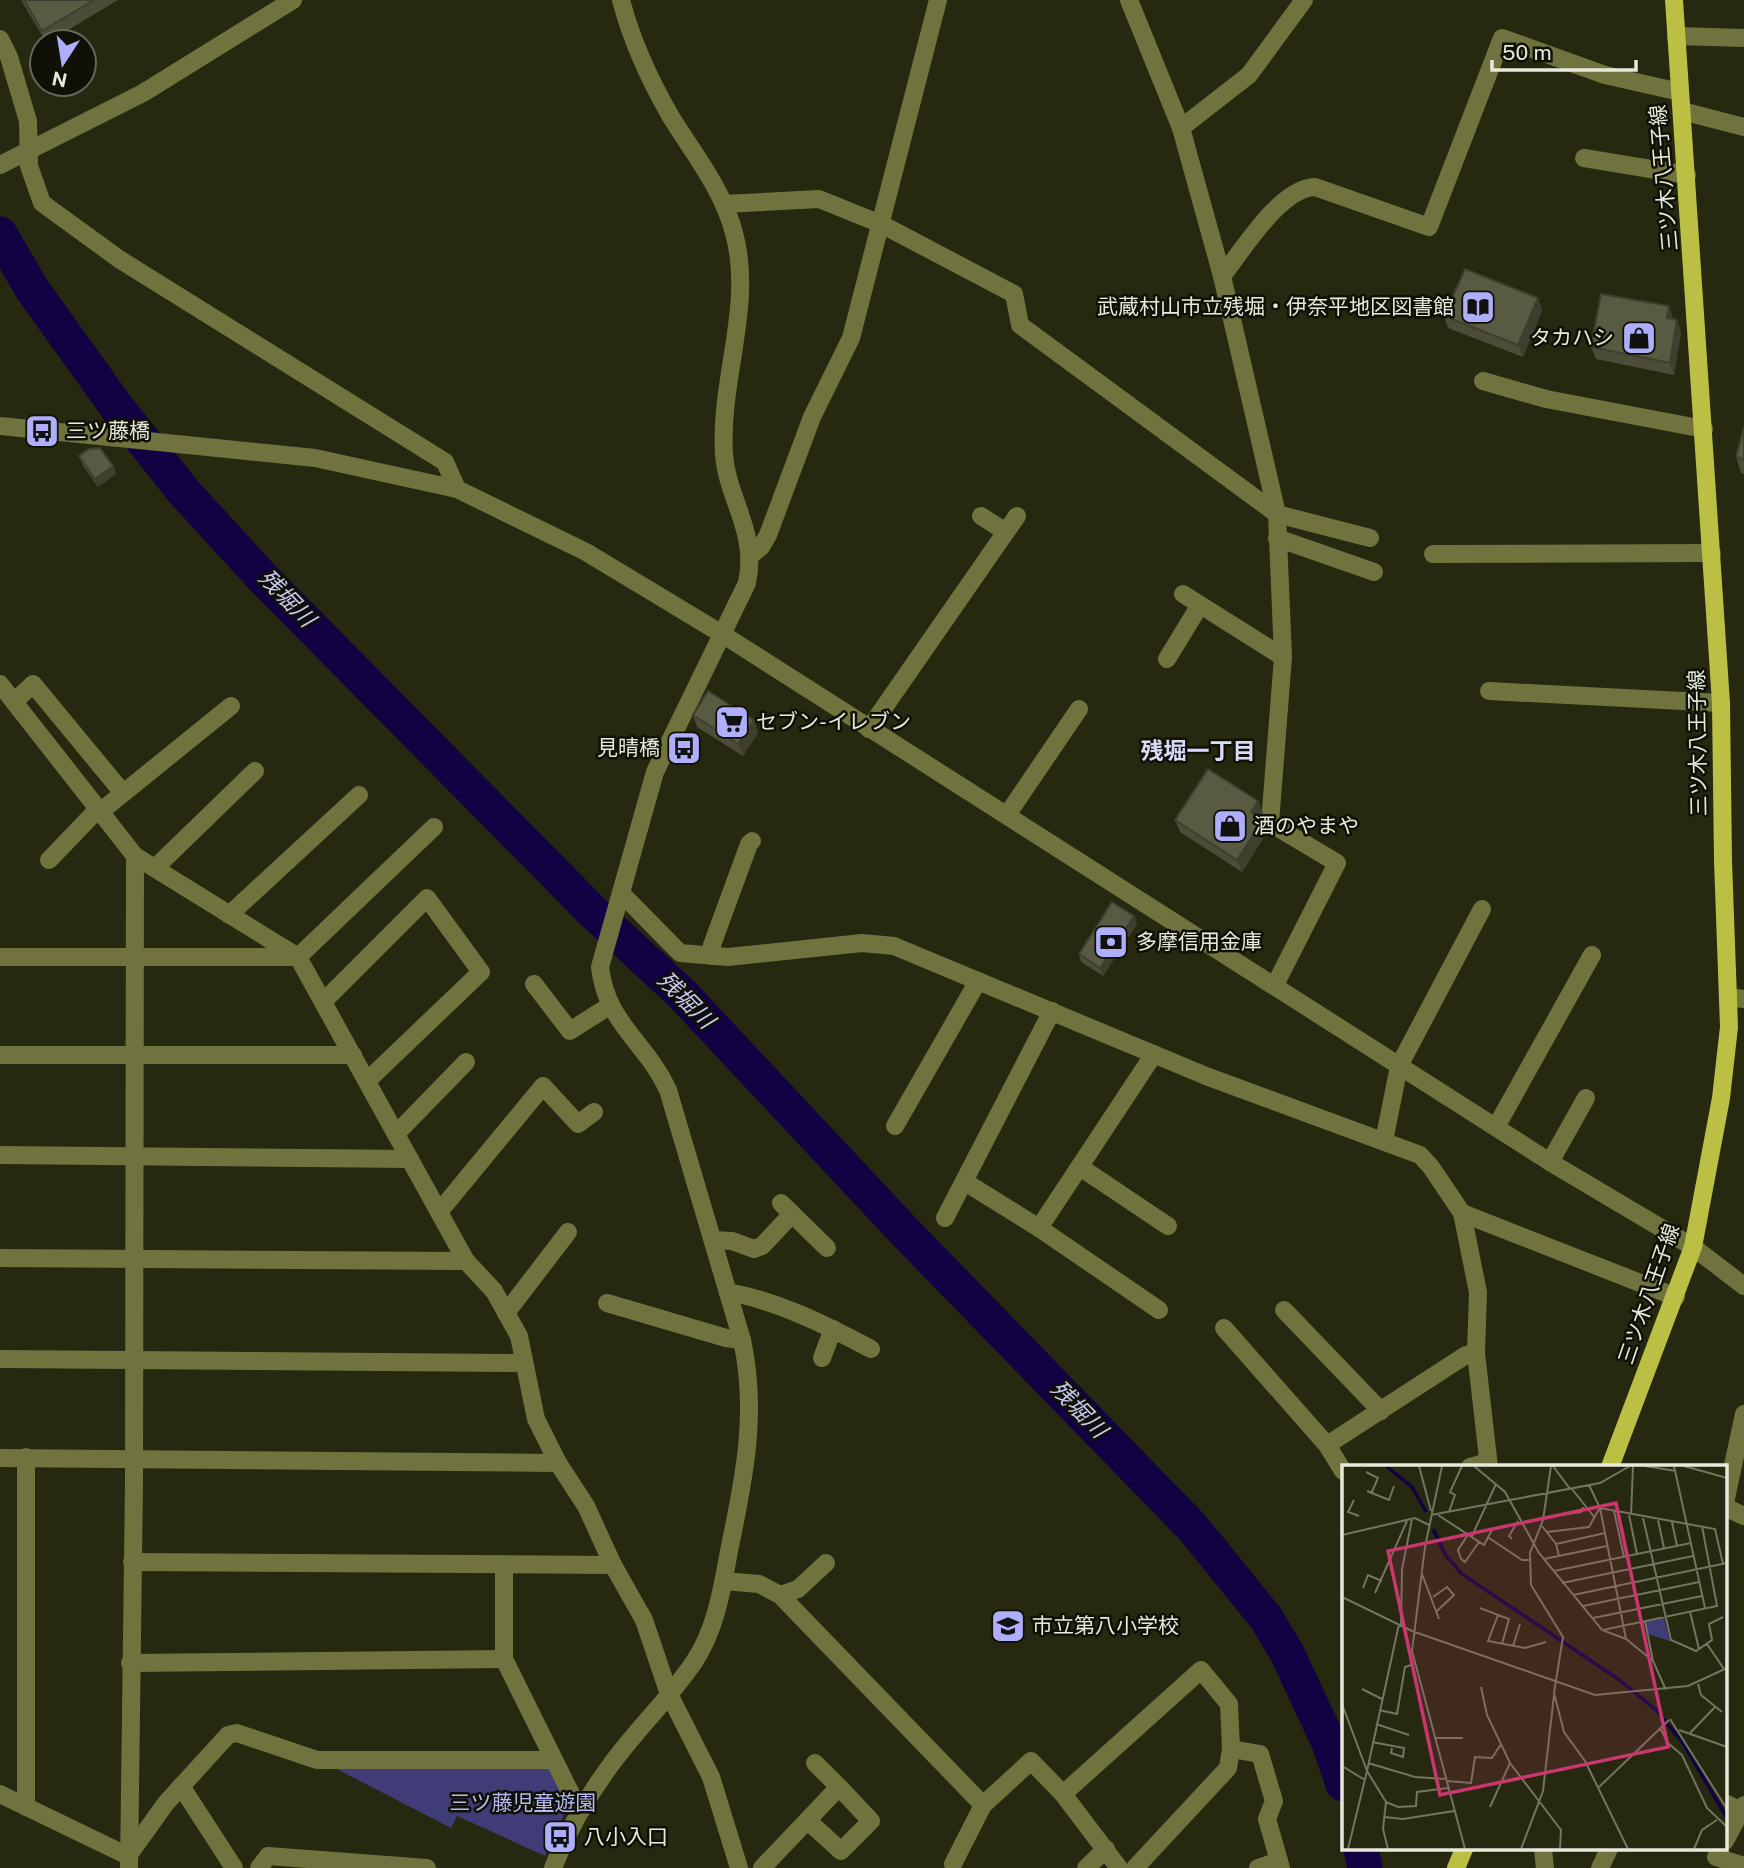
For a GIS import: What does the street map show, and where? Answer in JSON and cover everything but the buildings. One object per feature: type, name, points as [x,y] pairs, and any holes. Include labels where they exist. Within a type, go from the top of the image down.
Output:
[{"type":"main road","name":"三ツ木八王子線","points":[[1611,1465],[1693,1247],[1721,1098],[1729,1027],[1736,998],[1723,861],[1721,703],[1674,0]]},
{"type":"main road","points":[[1456,1868],[1464,1850]]},
{"type":"street","points":[[0,165],[143,93],[293,0]]},
{"type":"street","points":[[553,1868],[579,1811],[610,1765],[695,1660],[708,1633],[724,1581],[750,1433],[748,1367],[742,1340],[668,1090],[650,1056],[614,1016],[603,990],[601,958],[655,772],[747,583],[750,556],[742,512],[725,462],[722,426],[741,281],[734,232],[724,204],[643,64],[621,0]]},
{"type":"street","points":[[1129,0],[1181,128],[1222,276],[1277,514],[1283,657],[1270,823],[1337,863],[1276,985]]},
{"type":"street","points":[[1181,128],[1249,75],[1304,0]]},
{"type":"street","points":[[750,556],[761,547],[768,535],[812,417],[851,338],[935,3]]},
{"type":"street","points":[[1676,36],[1744,38]]},
{"type":"street","points":[[1222,276],[1287,197],[1303,187],[1315,187],[1429,227],[1502,38],[1605,75],[1679,92]]},
{"type":"street","points":[[0,39],[9,57],[28,121],[33,183],[42,203],[119,259],[445,462],[457,489]]},
{"type":"street","points":[[1682,111],[1744,127]]},
{"type":"street","points":[[1584,158],[1687,175]]},
{"type":"street","points":[[724,204],[819,199],[881,224],[1014,295],[1020,326],[1277,514],[1370,538]]},
{"type":"street","points":[[1483,381],[1546,399],[1704,429]]},
{"type":"street","points":[[0,426],[96,438],[315,458],[457,489],[586,552],[722,634],[1550,1162],[1693,1247],[1744,1286]]},
{"type":"street","points":[[981,516],[1006,532]]},
{"type":"street","points":[[869,729],[1017,516]]},
{"type":"street","points":[[1277,538],[1374,572]]},
{"type":"street","points":[[1433,554],[1712,553]]},
{"type":"street","points":[[1183,594],[1283,657]]},
{"type":"street","points":[[1167,659],[1200,605]]},
{"type":"street","points":[[0,684],[135,856],[298,957],[466,1261],[495,1291],[519,1336],[536,1419],[558,1463],[586,1506],[613,1565],[644,1620],[669,1694],[711,1777],[739,1868]]},
{"type":"street","points":[[14,702],[33,684],[123,793]]},
{"type":"street","points":[[1489,691],[1721,703]]},
{"type":"street","points":[[49,860],[99,810],[231,706]]},
{"type":"street","points":[[1007,816],[1079,709]]},
{"type":"street","points":[[155,868],[255,771]]},
{"type":"street","points":[[229,915],[359,796]]},
{"type":"street","points":[[0,957],[298,957],[434,828]]},
{"type":"street","points":[[720,956],[712,945],[752,841]]},
{"type":"street","points":[[129,1862],[134,1457],[135,856]]},
{"type":"street","points":[[621,896],[680,953],[720,956],[879,944],[894,946],[1281,1106],[1384,1140],[1419,1155],[1431,1167],[1462,1213],[1478,1292],[1476,1353],[1489,1464]]},
{"type":"street","points":[[323,1002],[427,898],[481,972],[367,1081]]},
{"type":"street","points":[[1384,1140],[1399,1066],[1482,909]]},
{"type":"street","points":[[1496,1127],[1592,954]]},
{"type":"street","points":[[895,1126],[978,981]]},
{"type":"street","points":[[534,984],[570,1031],[609,1006]]},
{"type":"street","points":[[945,1218],[1052,1011]]},
{"type":"street","points":[[1039,1228],[1154,1054]]},
{"type":"street","points":[[0,1055],[353,1055]]},
{"type":"street","points":[[396,1134],[466,1062]]},
{"type":"street","points":[[439,1212],[543,1086],[578,1124],[594,1112]]},
{"type":"street","points":[[1550,1162],[1586,1098]]},
{"type":"street","points":[[0,1155],[410,1159]]},
{"type":"street","points":[[1080,1167],[1168,1226]]},
{"type":"street","points":[[965,1182],[1039,1228],[1159,1310]]},
{"type":"street","points":[[713,1240],[732,1241],[754,1249],[762,1246],[786,1208],[827,1248]]},
{"type":"street","points":[[1462,1213],[1676,1297]]},
{"type":"street","points":[[506,1312],[568,1231]]},
{"type":"street","points":[[0,1258],[466,1261]]},
{"type":"street","points":[[728,1292],[754,1297],[833,1329],[871,1349]]},
{"type":"street","points":[[607,1303],[726,1338],[742,1340]]},
{"type":"street","points":[[1284,1310],[1381,1411]]},
{"type":"street","points":[[1224,1328],[1327,1445],[1342,1469]]},
{"type":"street","points":[[822,1358],[833,1329]]},
{"type":"street","points":[[1327,1445],[1466,1355],[1476,1353]]},
{"type":"street","points":[[0,1359],[523,1363]]},
{"type":"street","points":[[1726,1500],[1744,1414]]},
{"type":"street","points":[[26,1457],[26,1807]]},
{"type":"street","points":[[0,1458],[134,1457],[558,1463]]},
{"type":"street","points":[[1726,1506],[1744,1516]]},
{"type":"street","points":[[132,1562],[613,1565]]},
{"type":"street","points":[[780,1595],[798,1589],[826,1563]]},
{"type":"street","points":[[504,1565],[504,1660],[579,1811]]},
{"type":"street","points":[[724,1581],[760,1584],[780,1595],[982,1805]]},
{"type":"street","points":[[130,1663],[504,1660]]},
{"type":"street","points":[[1063,1794],[1201,1670],[1229,1704],[1231,1749],[1228,1768],[1135,1868]]},
{"type":"street","points":[[129,1862],[181,1786],[228,1735],[237,1733],[317,1760],[554,1760]]},
{"type":"street","points":[[1231,1749],[1260,1754],[1274,1801],[1266,1819],[1280,1865],[1258,1868]]},
{"type":"street","points":[[953,1864],[982,1805],[1031,1761],[1063,1794],[1119,1868]]},
{"type":"street","points":[[808,1821],[841,1851],[871,1821],[815,1763]]},
{"type":"street","points":[[181,1786],[234,1868]]},
{"type":"street","points":[[762,1868],[839,1787]]},
{"type":"street","points":[[0,1794],[129,1862]]},
{"type":"street","points":[[1726,1833],[1736,1807]]},
{"type":"street","points":[[1086,1868],[1106,1849]]},
{"type":"street","points":[[1543,1850],[1545,1868]]},
{"type":"street","points":[[1600,1868],[1609,1850]]},
{"type":"street","points":[[1718,1854],[1744,1866]]},
{"type":"street","points":[[259,1868],[268,1856],[427,1868]]},
{"type":"green space","name":"三ツ藤児童遊園","points":[[327,1764],[546,1764],[555,1770],[570,1801],[545,1856],[457,1816],[451,1828]]},
{"type":"waterway","name":"残堀川","points":[[0,234],[32,289],[118,409],[184,492],[261,576],[593,912],[682,994],[903,1230],[1193,1528],[1266,1618],[1287,1653],[1329,1743],[1342,1781]]},
{"type":"waterway","name":"残堀川","points":[[1361,1850],[1365,1868]]},
{"type":"place","name":"武蔵村山市立残堀・伊奈平地区図書館","points":[[1478,307]]},
{"type":"place","name":"タカハシ","points":[[1639,338]]},
{"type":"place","name":"三ツ藤橋","points":[[42,431]]},
{"type":"place","name":"セブン-イレブン","points":[[732,722]]},
{"type":"place","name":"見晴橋","points":[[684,748]]},
{"type":"place","name":"酒のやまや","points":[[1230,826]]},
{"type":"place","name":"多摩信用金庫","points":[[1111,942]]},
{"type":"place","name":"市立第八小学校","points":[[1008,1626]]},
{"type":"place","name":"八小入口","points":[[560,1837]]},
{"type":"district","name":"残堀一丁目","points":[[1198,751]]}]
